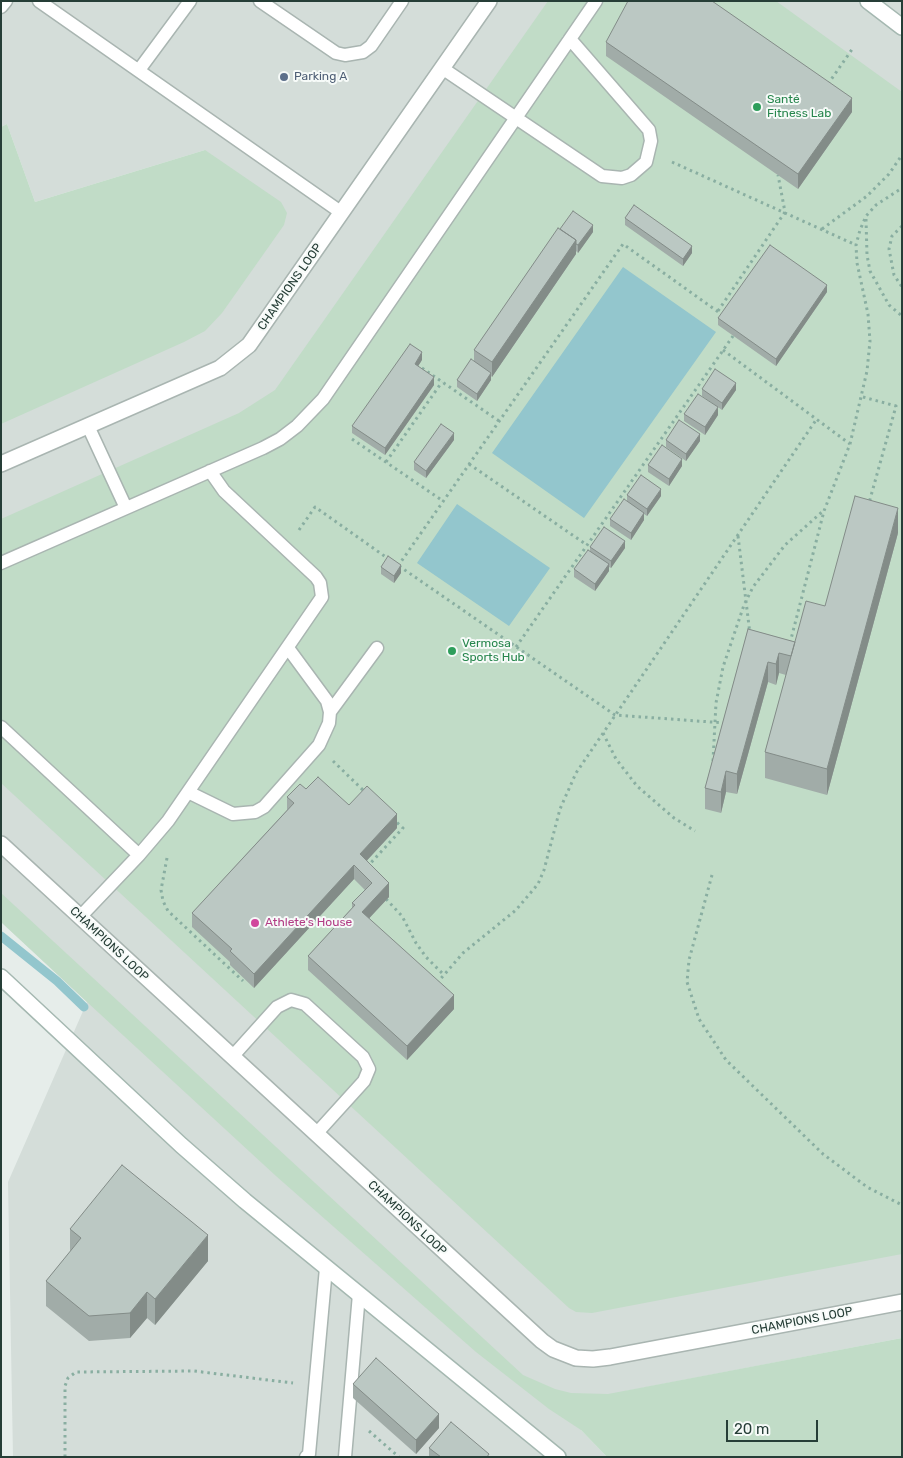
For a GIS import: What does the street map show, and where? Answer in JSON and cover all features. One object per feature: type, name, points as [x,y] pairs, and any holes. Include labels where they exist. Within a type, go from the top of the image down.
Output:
[{"type":"street","name":"CHAMPIONS LOOP","points":[[1,464],[220,368],[235,358],[254,338],[488,1]]},
{"type":"street","points":[[868,1],[902,26]]},
{"type":"street","name":"CHAMPIONS LOOP","points":[[1,844],[542,1342],[564,1354],[593,1359],[610,1357],[902,1302]]},
{"type":"street","points":[[1,977],[181,1145],[245,1201],[558,1457]]},
{"type":"lane","points":[[1,7],[6,1]]},
{"type":"lane","points":[[39,1],[342,213]]},
{"type":"lane","points":[[139,70],[190,1]]},
{"type":"lane","points":[[260,1],[336,52],[354,55],[371,46],[402,1]]},
{"type":"lane","points":[[1,563],[280,439],[317,407],[596,1]]},
{"type":"lane","points":[[442,68],[602,176],[622,178],[639,170],[646,162],[652,141],[649,130],[570,39]]},
{"type":"lane","points":[[88,426],[126,508]]},
{"type":"lane","points":[[80,917],[155,838],[319,603],[322,590],[316,577],[224,491],[210,471]]},
{"type":"lane","points":[[188,792],[233,814],[255,812],[264,806],[319,745],[329,724],[330,712],[327,700],[288,648]]},
{"type":"lane","points":[[330,712],[377,648]]},
{"type":"lane","points":[[1,727],[139,855]]},
{"type":"lane","points":[[232,1057],[278,1007],[291,1000],[305,1004],[363,1057],[369,1069],[364,1081],[316,1134]]},
{"type":"lane","points":[[306,1457],[309,1454],[326,1268]]},
{"type":"lane","points":[[345,1457],[359,1294]]},
{"type":"path","points":[[828,84],[853,48]]},
{"type":"path","points":[[820,78],[835,88]]},
{"type":"path","points":[[822,229],[868,196],[889,174],[902,155]]},
{"type":"path","points":[[672,162],[856,245]]},
{"type":"path","points":[[718,311],[784,212],[778,175]]},
{"type":"path","points":[[790,646],[824,511],[850,444],[862,397],[870,341],[856,245],[866,216],[876,205],[902,188]]},
{"type":"path","points":[[866,216],[867,255],[870,271],[889,305],[902,316]]},
{"type":"path","points":[[902,226],[892,236],[889,249],[894,275],[902,287]]},
{"type":"path","points":[[398,566],[623,244],[724,316]]},
{"type":"path","points":[[516,647],[733,336]]},
{"type":"path","points":[[723,350],[850,444]]},
{"type":"path","points":[[422,368],[500,421]]},
{"type":"path","points":[[386,462],[442,382]]},
{"type":"path","points":[[862,397],[896,406],[869,504]]},
{"type":"path","points":[[432,989],[475,942],[516,910],[538,884],[566,791],[615,715],[816,420]]},
{"type":"path","points":[[352,439],[443,501]]},
{"type":"path","points":[[469,464],[587,545]]},
{"type":"path","points":[[285,548],[315,508],[615,715],[726,723]]},
{"type":"path","points":[[713,761],[714,722],[724,667],[735,627],[746,602],[753,587],[785,545],[824,511]]},
{"type":"path","points":[[738,535],[751,638]]},
{"type":"path","points":[[603,733],[616,759],[636,786],[674,818],[695,832]]},
{"type":"path","points":[[331,760],[367,794]]},
{"type":"path","points":[[363,871],[403,828],[388,814]]},
{"type":"path","points":[[167,853],[161,890],[163,901],[168,911],[243,981]]},
{"type":"path","points":[[712,875],[688,967],[687,982],[699,1019],[726,1060],[823,1154],[867,1187],[902,1205]]},
{"type":"path","points":[[386,899],[402,916],[426,957],[444,975]]},
{"type":"path","points":[[65,1457],[65,1386],[68,1378],[76,1372],[194,1370],[316,1386]]},
{"type":"path","points":[[348,1413],[399,1457]]},
{"type":"shaded area","name":"Vermosa Sports Hub","points":[[1,1],[902,1],[902,1338],[626,1391],[581,1430],[607,1457],[13,1457],[8,1182],[87,1002],[1,922],[1,415],[205,150],[35,202],[7,124],[1,127]]},
{"type":"green space","name":"Vermosa Sports Hub","points":[[548,1],[776,1],[902,92],[902,1254],[592,1313],[576,1312],[569,1308],[1,783],[1,519],[239,413],[275,390]]},
{"type":"green space","points":[[7,124],[35,202],[205,150],[281,202],[287,213],[284,225],[222,313],[205,331],[1,424],[1,127]]},
{"type":"green space","points":[[1,893],[523,1375],[555,1389],[571,1393],[608,1394],[902,1338],[902,1457],[607,1457],[581,1430],[549,1409],[476,1352],[276,1176],[1,922]]},
{"type":"water","points":[[623,267],[716,332],[584,518],[492,453]]},
{"type":"water","points":[[457,504],[550,568],[509,626],[417,563]]},
{"type":"building","points":[[628,1],[712,1],[852,98],[798,174],[606,42]]},
{"type":"building","points":[[634,205],[692,246],[683,259],[625,218]]},
{"type":"building","points":[[573,211],[593,225],[578,245],[576,240],[560,229]]},
{"type":"building","points":[[558,228],[576,240],[492,362],[474,350]]},
{"type":"building","points":[[770,245],[827,285],[776,359],[718,318]]},
{"type":"building","points":[[410,344],[422,352],[415,364],[434,377],[385,448],[352,426]]},
{"type":"building","points":[[471,359],[491,373],[477,394],[457,380]]},
{"type":"building","points":[[715,369],[736,383],[722,403],[702,389]]},
{"type":"building","points":[[698,394],[718,407],[705,427],[684,414]]},
{"type":"building","points":[[679,420],[700,434],[686,454],[666,440]]},
{"type":"building","points":[[441,424],[454,433],[426,471],[414,462]]},
{"type":"building","points":[[662,445],[682,459],[669,479],[648,465]]},
{"type":"building","points":[[641,475],[661,489],[647,509],[627,495]]},
{"type":"building","points":[[855,496],[898,508],[827,769],[765,752],[806,601],[825,606]]},
{"type":"building","points":[[624,499],[644,513],[631,533],[610,519]]},
{"type":"building","points":[[604,527],[625,541],[611,561],[590,547]]},
{"type":"building","points":[[588,550],[609,564],[595,584],[574,569]]},
{"type":"building","points":[[388,556],[401,565],[394,576],[381,567]]},
{"type":"building","points":[[748,629],[795,642],[791,656],[779,653],[776,664],[768,662],[737,774],[726,771],[721,792],[705,788]]},
{"type":"building","name":"Athlete's House","points":[[318,777],[349,805],[367,786],[397,814],[360,854],[389,883],[362,912],[454,995],[407,1046],[308,956],[355,905],[352,903],[372,883],[354,865],[254,974],[230,951],[232,949],[192,913],[294,803],[287,797],[300,784],[306,789]]},
{"type":"building","points":[[122,1165],[208,1235],[155,1299],[147,1292],[130,1313],[89,1316],[46,1281],[81,1238],[70,1229]]},
{"type":"building","points":[[376,1358],[439,1414],[416,1440],[353,1384]]},
{"type":"building","points":[[451,1422],[489,1454],[487,1457],[441,1457],[429,1448]]},
{"type":"waterway","points":[[1,936],[57,981],[84,1007]]},
{"type":"place","name":"Parking A","points":[[284,77]]},
{"type":"place","name":"Santé Fitness Lab","points":[[757,107]]},
{"type":"place","name":"Vermosa Sports Hub","points":[[452,651]]},
{"type":"place","name":"Athlete's House","points":[[255,923]]}]
